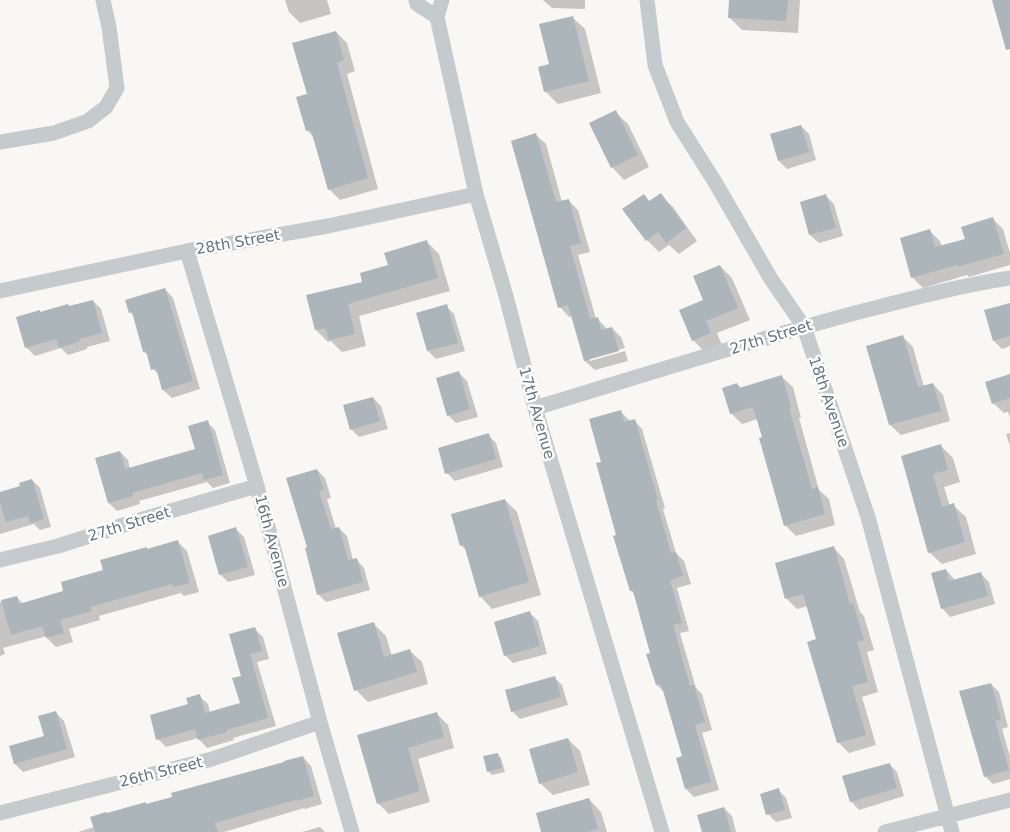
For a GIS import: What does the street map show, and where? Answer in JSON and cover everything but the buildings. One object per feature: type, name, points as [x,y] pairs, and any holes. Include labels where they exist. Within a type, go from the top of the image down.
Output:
[{"type":"street","points":[[0,142],[54,133],[88,121],[106,107],[117,88],[109,27],[103,0]]},
{"type":"street","points":[[416,0],[417,4],[437,17],[442,0]]},
{"type":"street","name":"18th Avenue","points":[[647,0],[655,65],[677,122],[715,182],[771,279],[804,327],[868,517],[952,832]]},
{"type":"street","name":"17th Avenue","points":[[437,17],[476,194],[506,296],[535,408],[662,832]]},
{"type":"street","name":"28th Street","points":[[0,291],[187,251],[328,226],[476,194]]},
{"type":"street","name":"16th Avenue","points":[[187,251],[257,486],[320,722],[352,832]]},
{"type":"street","name":"27th Street","points":[[535,408],[804,327],[908,299],[1010,278]]},
{"type":"street","name":"27th Street","points":[[0,560],[58,546],[257,486]]},
{"type":"street","name":"26th Street","points":[[0,813],[212,759],[320,722]]},
{"type":"street","points":[[885,832],[1010,800]]}]
